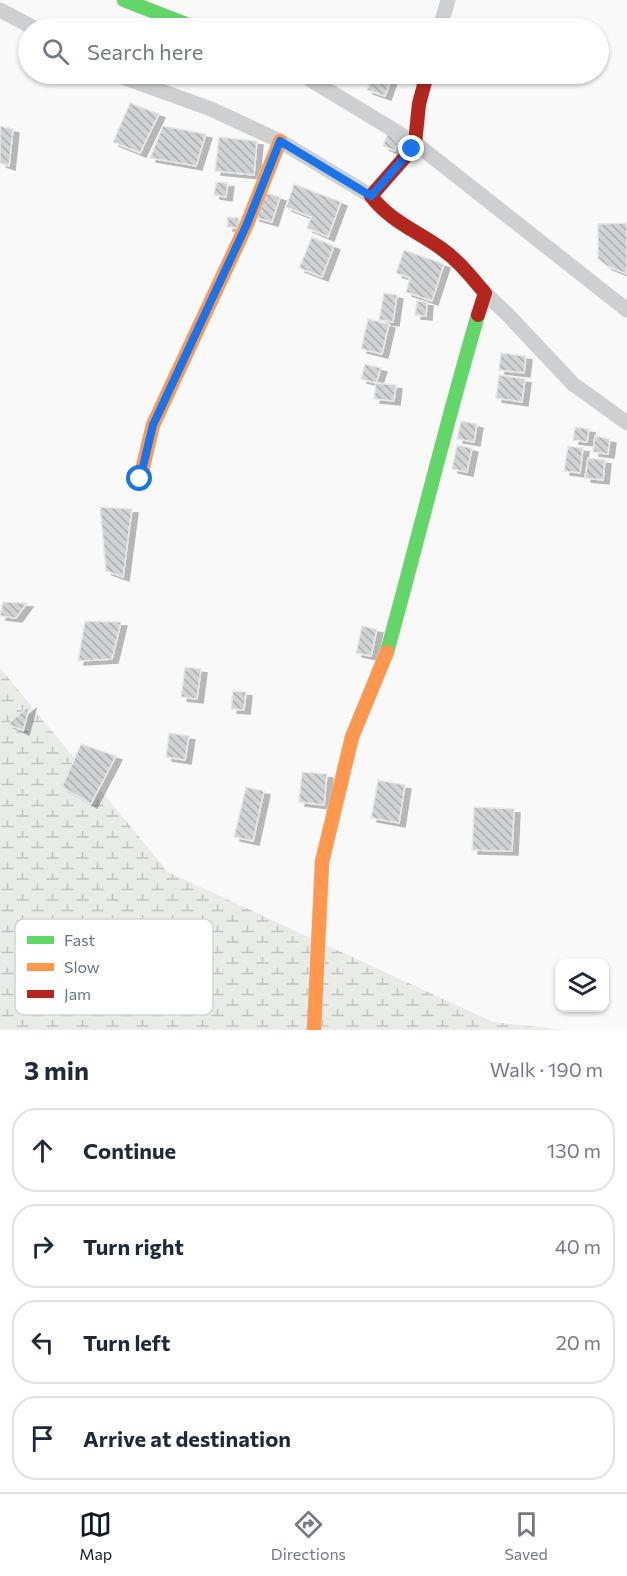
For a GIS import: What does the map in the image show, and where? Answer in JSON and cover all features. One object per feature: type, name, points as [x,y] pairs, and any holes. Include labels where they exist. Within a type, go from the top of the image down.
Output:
[{"type":"street","points":[[124,0],[170,18]]},
{"type":"street","points":[[443,18],[448,0]]},
{"type":"street","points":[[0,10],[18,20]]},
{"type":"street","points":[[142,84],[211,109],[280,141],[373,193],[379,208],[387,215],[451,255],[573,384],[627,423]]},
{"type":"street","points":[[316,84],[414,146],[627,310]]},
{"type":"street","points":[[373,193],[414,146],[419,104],[425,84]]},
{"type":"street","points":[[140,479],[153,425],[247,224],[280,141]]},
{"type":"street","points":[[314,1030],[322,862],[352,737],[384,661],[419,535],[452,402],[485,293]]},
{"type":"green space","points":[[0,668],[168,872],[493,1022],[566,1030],[0,1030]]},
{"type":"building","points":[[369,84],[389,84],[385,96],[367,90]]},
{"type":"building","points":[[130,103],[159,114],[140,153],[113,142]]},
{"type":"building","points":[[0,126],[13,129],[9,166],[0,163]]},
{"type":"building","points":[[163,126],[206,134],[196,166],[150,158]]},
{"type":"building","points":[[388,133],[400,138],[395,151],[383,146]]},
{"type":"building","points":[[219,137],[257,141],[254,175],[215,171]]},
{"type":"building","points":[[216,182],[228,183],[226,197],[214,195]]},
{"type":"building","points":[[294,184],[341,202],[328,237],[307,228],[311,217],[286,207]]},
{"type":"building","points":[[263,192],[280,197],[272,222],[254,217]]},
{"type":"building","points":[[228,217],[239,218],[238,228],[227,227]]},
{"type":"building","points":[[627,223],[627,274],[607,266],[598,259],[598,224]]},
{"type":"building","points":[[312,237],[334,246],[322,277],[299,268]]},
{"type":"building","points":[[404,250],[444,264],[432,301],[406,292],[410,278],[396,273]]},
{"type":"building","points":[[384,293],[397,295],[393,322],[379,320]]},
{"type":"building","points":[[417,301],[427,302],[426,316],[415,315]]},
{"type":"building","points":[[368,319],[389,324],[382,354],[361,349]]},
{"type":"building","points":[[501,353],[526,356],[524,373],[499,370]]},
{"type":"building","points":[[365,364],[381,368],[376,383],[361,379]]},
{"type":"building","points":[[499,375],[525,379],[522,402],[496,398]]},
{"type":"building","points":[[376,383],[396,385],[394,401],[374,399]]},
{"type":"building","points":[[461,421],[477,424],[474,442],[457,439]]},
{"type":"building","points":[[575,427],[589,429],[587,442],[573,440]]},
{"type":"building","points":[[595,436],[610,439],[608,454],[593,452]]},
{"type":"building","points":[[457,445],[472,448],[467,472],[452,469]]},
{"type":"building","points":[[568,446],[583,448],[580,473],[564,471]]},
{"type":"building","points":[[588,458],[605,460],[603,480],[585,478]]},
{"type":"building","points":[[100,507],[132,509],[123,577],[106,571]]},
{"type":"building","points":[[3,602],[27,603],[16,618],[0,616]]},
{"type":"building","points":[[85,621],[121,622],[112,659],[78,661]]},
{"type":"building","points":[[362,626],[377,629],[371,656],[356,653]]},
{"type":"building","points":[[185,667],[201,669],[197,699],[181,697]]},
{"type":"building","points":[[233,691],[246,692],[244,710],[231,709]]},
{"type":"building","points":[[30,705],[23,731],[8,724]]},
{"type":"building","points":[[169,733],[189,736],[185,760],[166,757]]},
{"type":"building","points":[[81,744],[116,756],[91,804],[62,787]]},
{"type":"building","points":[[302,772],[327,774],[324,805],[299,802]]},
{"type":"building","points":[[378,780],[405,785],[399,823],[371,818]]},
{"type":"building","points":[[246,787],[264,791],[253,841],[234,837]]},
{"type":"building","points":[[474,807],[514,809],[512,851],[472,850]]},
{"type":"traffic: fast","points":[[124,0],[170,18]]},
{"type":"traffic: fast","points":[[387,652],[478,315]]},
{"type":"traffic: slow","points":[[140,479],[153,425],[247,224],[280,141]]},
{"type":"traffic: slow","points":[[314,1030],[322,862],[352,737],[387,652]]},
{"type":"traffic: jam","points":[[424,84],[419,104],[415,143],[371,196],[378,205],[442,249],[465,270],[485,293],[478,315]]},
{"type":"route","points":[[140,479],[153,425],[247,224],[280,141],[371,196],[412,149]]}]
